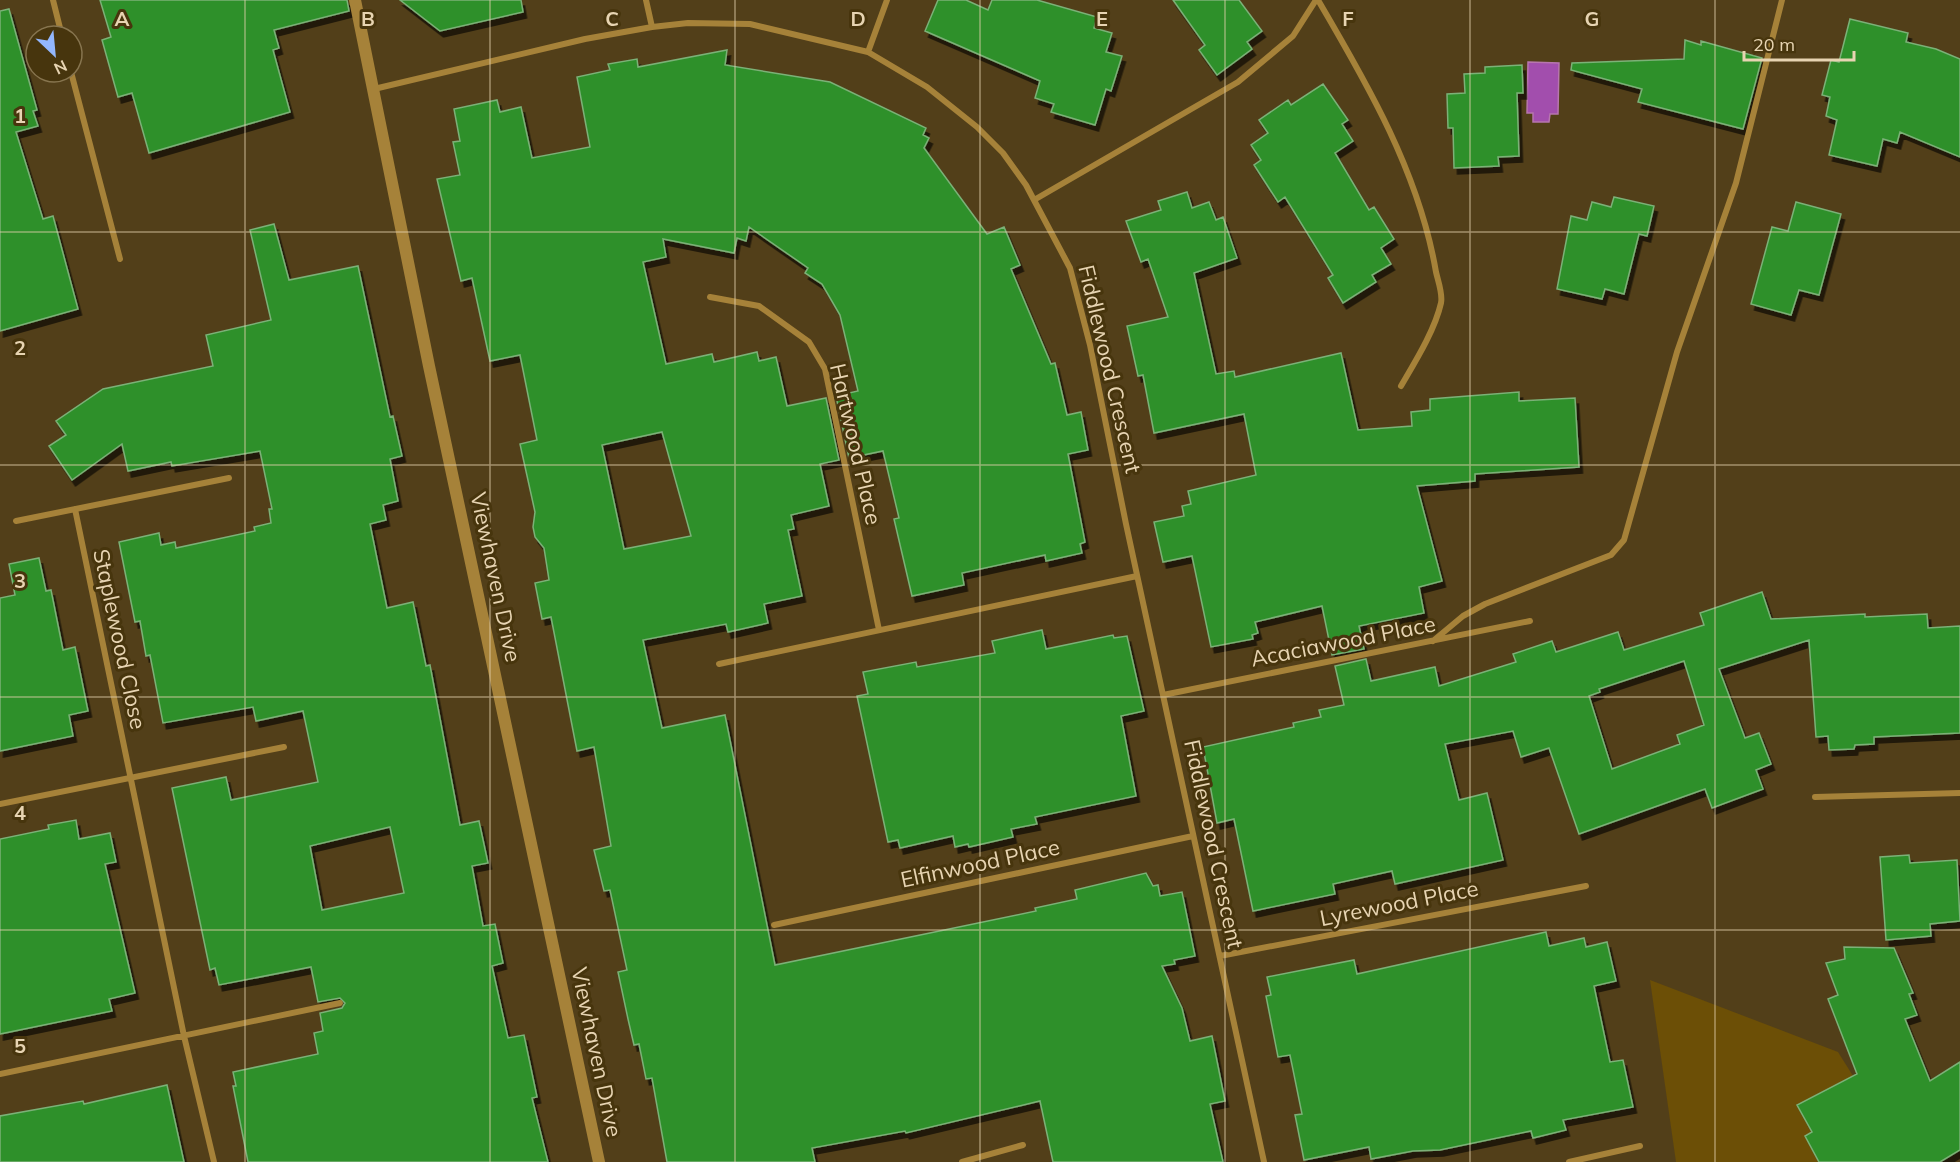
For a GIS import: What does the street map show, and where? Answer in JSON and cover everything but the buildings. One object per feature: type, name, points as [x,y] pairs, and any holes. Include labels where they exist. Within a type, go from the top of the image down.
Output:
[{"type":"street","points":[[53,0],[59,24]]},
{"type":"street","name":"Viewhaven Drive","points":[[355,0],[429,366],[599,1162]]},
{"type":"street","points":[[646,0],[652,27]]},
{"type":"street","points":[[868,51],[887,0]]},
{"type":"street","points":[[1034,200],[1238,82],[1293,36],[1317,0],[1365,79],[1401,157],[1431,242],[1442,302],[1418,357],[1401,386]]},
{"type":"street","points":[[1433,641],[1462,616],[1485,603],[1611,555],[1624,540],[1677,352],[1737,183],[1782,0]]},
{"type":"street","name":"Fiddlewood Crescent","points":[[374,89],[585,39],[652,27],[688,23],[750,24],[868,51],[927,87],[977,127],[1003,153],[1034,200],[1070,268],[1090,345],[1137,576],[1264,1162]]},
{"type":"street","points":[[75,84],[120,259]]},
{"type":"street","name":"Hartwood Place","points":[[710,297],[759,306],[809,342],[825,369],[879,630]]},
{"type":"street","points":[[16,521],[229,478]]},
{"type":"street","name":"Staplewood Close","points":[[75,509],[184,1036],[214,1162]]},
{"type":"street","points":[[719,664],[1137,576]]},
{"type":"street","name":"Acaciawood Place","points":[[1163,695],[1530,621]]},
{"type":"street","points":[[0,804],[284,747]]},
{"type":"street","points":[[1815,797],[1960,793]]},
{"type":"street","name":"Elfinwood Place","points":[[774,926],[1193,836]]},
{"type":"street","name":"Lyrewood Place","points":[[1220,956],[1586,886]]},
{"type":"street","points":[[0,1074],[340,1003]]},
{"type":"street","points":[[962,1162],[1023,1145]]},
{"type":"street","points":[[1569,1162],[1640,1146]]},
{"type":"shaded area","points":[[1528,62],[1559,63],[1558,114],[1550,114],[1549,122],[1533,122],[1533,113],[1527,113]]},
{"type":"shaded area","points":[[1650,980],[1838,1052],[1907,1162],[1676,1162]]}]
